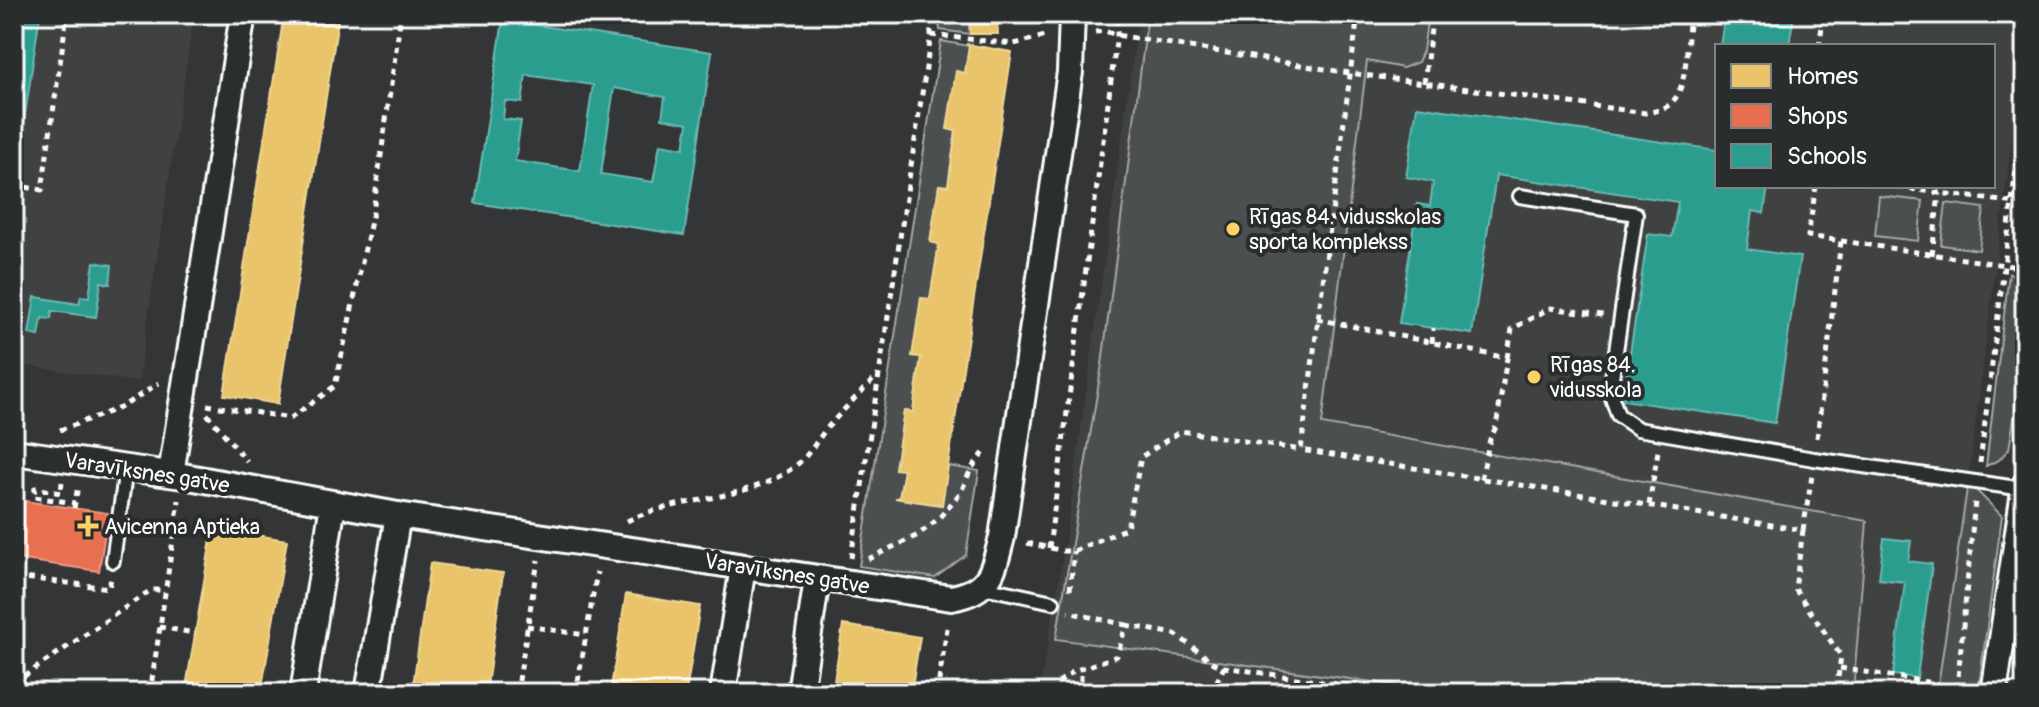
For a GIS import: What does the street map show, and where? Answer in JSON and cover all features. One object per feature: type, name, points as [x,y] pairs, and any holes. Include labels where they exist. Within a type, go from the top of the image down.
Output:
[{"type":"street","points":[[177,475],[189,371],[243,14]]},
{"type":"street","points":[[983,587],[995,567],[1002,537],[1070,72],[1072,24]]},
{"type":"street","name":"Varavīksnes gatve","points":[[14,452],[177,475],[398,515],[817,579],[848,576],[951,598],[969,595],[983,587]]},
{"type":"street","points":[[1994,693],[2025,487]]},
{"type":"street","points":[[303,693],[333,504]]},
{"type":"street","points":[[368,693],[398,515]]},
{"type":"street","points":[[723,693],[743,567]]},
{"type":"street","points":[[800,693],[817,579]]},
{"type":"lane","points":[[1520,196],[1636,214],[1610,392],[1618,415],[1638,429],[1977,484],[2025,487]]},
{"type":"lane","points":[[113,561],[126,468]]},
{"type":"lane","points":[[983,587],[1053,602]]},
{"type":"path","points":[[14,185],[42,190],[67,14]]},
{"type":"path","points":[[268,491],[261,473],[199,404],[291,418],[335,386],[373,212],[401,14]]},
{"type":"path","points":[[848,576],[931,35],[930,14]]},
{"type":"path","points":[[1049,548],[1117,35],[1117,14]]},
{"type":"path","points":[[1301,450],[1358,14]]},
{"type":"path","points":[[1424,83],[1433,14]]},
{"type":"path","points":[[931,35],[1014,44],[1050,35],[1072,24],[1117,35],[1349,73],[1646,113],[1661,110],[1674,101],[1681,88],[1690,14]]},
{"type":"path","points":[[1819,44],[1824,14]]},
{"type":"path","points":[[1957,688],[2002,265],[2025,95]]},
{"type":"path","points":[[1816,188],[1808,236],[2025,268]]},
{"type":"path","points":[[1901,188],[2025,204]]},
{"type":"path","points":[[1932,255],[1939,193]]},
{"type":"path","points":[[1836,693],[1841,656],[1795,589],[1841,241]]},
{"type":"path","points":[[1481,479],[1490,439],[1496,427],[1512,329],[1550,308],[1620,318]]},
{"type":"path","points":[[1317,319],[1507,358]]},
{"type":"path","points":[[1432,343],[1433,328]]},
{"type":"path","points":[[54,432],[120,408],[150,387],[189,371]]},
{"type":"path","points":[[576,693],[603,544],[618,525],[645,512],[755,485],[796,466],[829,425],[879,373]]},
{"type":"path","points":[[1002,537],[1074,551],[1127,528],[1141,457],[1181,431],[1803,530]]},
{"type":"path","points":[[1649,505],[1660,434]]},
{"type":"path","points":[[848,576],[918,535],[939,518],[961,492],[971,469],[987,450]]},
{"type":"path","points":[[150,693],[177,475]]},
{"type":"path","points":[[14,500],[19,481],[61,487]]},
{"type":"path","points":[[62,482],[77,487],[74,506],[34,497],[35,488],[61,493],[61,487],[62,482]]},
{"type":"path","points":[[518,693],[542,535]]},
{"type":"path","points":[[1070,596],[1074,551]]},
{"type":"path","points":[[16,577],[109,588],[113,561]]},
{"type":"path","points":[[14,683],[151,590],[164,590]]},
{"type":"path","points":[[937,693],[951,598]]},
{"type":"path","points":[[1068,611],[1175,634],[1224,667],[1394,693]]},
{"type":"path","points":[[1057,693],[1056,684],[1081,669],[1117,656],[1126,625]]},
{"type":"path","points":[[527,626],[586,635]]},
{"type":"path","points":[[159,627],[195,633]]},
{"type":"path","points":[[1211,693],[1224,667]]},
{"type":"path","points":[[1840,668],[1933,683],[1969,693]]},
{"type":"path","points":[[1081,669],[1081,693]]},
{"type":"path","points":[[1932,693],[1933,683]]},
{"type":"shaded area","points":[[14,14],[194,14],[138,382],[14,364]]},
{"type":"shaded area","points":[[938,14],[969,14],[970,34],[940,30]]},
{"type":"shaded area","name":"Rīgas 84. vidusskola","points":[[1139,14],[2018,14],[2021,68],[1968,482],[1937,693],[1039,693],[1064,551]]},
{"type":"shaded area","name":"Rīgas 84. vidusskolas sporta komplekss","points":[[1148,14],[1428,14],[1423,51],[1418,62],[1403,68],[1367,61],[1322,424],[1867,521],[1853,693],[1453,693],[1056,639],[1102,364]]},
{"type":"shaded area","points":[[941,41],[969,46],[965,73],[948,129],[956,131],[948,186],[939,185],[930,242],[939,244],[930,299],[921,298],[913,356],[921,357],[913,412],[904,411],[895,468],[904,470],[899,499],[941,505],[948,466],[979,471],[966,555],[935,578],[859,566]]},
{"type":"shaded area","points":[[1879,196],[1923,201],[1918,241],[1875,236]]},
{"type":"shaded area","points":[[1946,203],[1984,208],[1979,250],[1941,245]]},
{"type":"shaded area","points":[[2009,273],[2025,279],[2025,353],[2009,449],[1999,460],[1986,466]]},
{"type":"shaded area","points":[[1968,482],[2002,516],[1978,693],[1937,693]]},
{"type":"building: Homes","points":[[284,14],[339,14],[278,404],[224,395]]},
{"type":"building: Homes","points":[[969,14],[1013,16],[997,17],[998,34],[970,34],[969,20],[966,19],[970,19]]},
{"type":"building: Homes","points":[[966,44],[1012,52],[942,505],[895,498],[899,498],[904,470],[895,469],[904,411],[913,412],[921,357],[912,356],[921,298],[930,299],[939,244],[930,242],[939,185],[948,186],[956,131],[947,129],[956,71],[965,73],[969,46]]},
{"type":"building: Homes","points":[[213,528],[287,540],[261,693],[185,693]]},
{"type":"building: Homes","points":[[430,563],[503,573],[486,693],[412,693]]},
{"type":"building: Homes","points":[[626,594],[700,606],[686,693],[610,693]]},
{"type":"building: Homes","points":[[843,625],[920,637],[911,693],[832,693]]},
{"type":"building: Shops","points":[[24,501],[108,513],[99,571],[16,559]]},
{"type":"building: Schools","points":[[14,14],[40,14],[19,155],[14,154]]},
{"type":"building: Schools","points":[[1725,14],[1794,14],[1789,44],[1720,44]]},
{"type":"building: Schools","points":[[503,20],[712,52],[684,235],[475,203]],"holes":[[[526,75],[593,85],[580,171],[515,161],[521,121],[503,119],[505,101],[522,103]],[[614,88],[665,97],[662,118],[688,123],[684,148],[660,144],[653,182],[601,174]]]},
{"type":"building: Schools","points":[[1417,106],[1715,150],[1715,188],[1768,188],[1764,213],[1752,211],[1747,249],[1800,257],[1775,423],[1623,400],[1648,234],[1672,237],[1678,202],[1496,175],[1472,334],[1399,323],[1417,204],[1430,206],[1433,182],[1406,177]]},
{"type":"building: Schools","points":[[94,262],[112,265],[110,284],[101,282],[96,317],[52,311],[51,319],[42,318],[39,336],[29,334],[35,297],[79,304],[81,296],[89,297]]},
{"type":"building: Schools","points":[[1884,538],[1911,541],[1908,561],[1932,564],[1917,678],[1893,675],[1905,582],[1879,579]]},
{"type":"place","name":"Rīgas 84. vidusskolas sporta komplekss","points":[[1233,229]]},
{"type":"place","name":"Rīgas 84. vidusskola","points":[[1534,377]]},
{"type":"place","name":"Avicenna Aptieka","points":[[88,526]]}]
